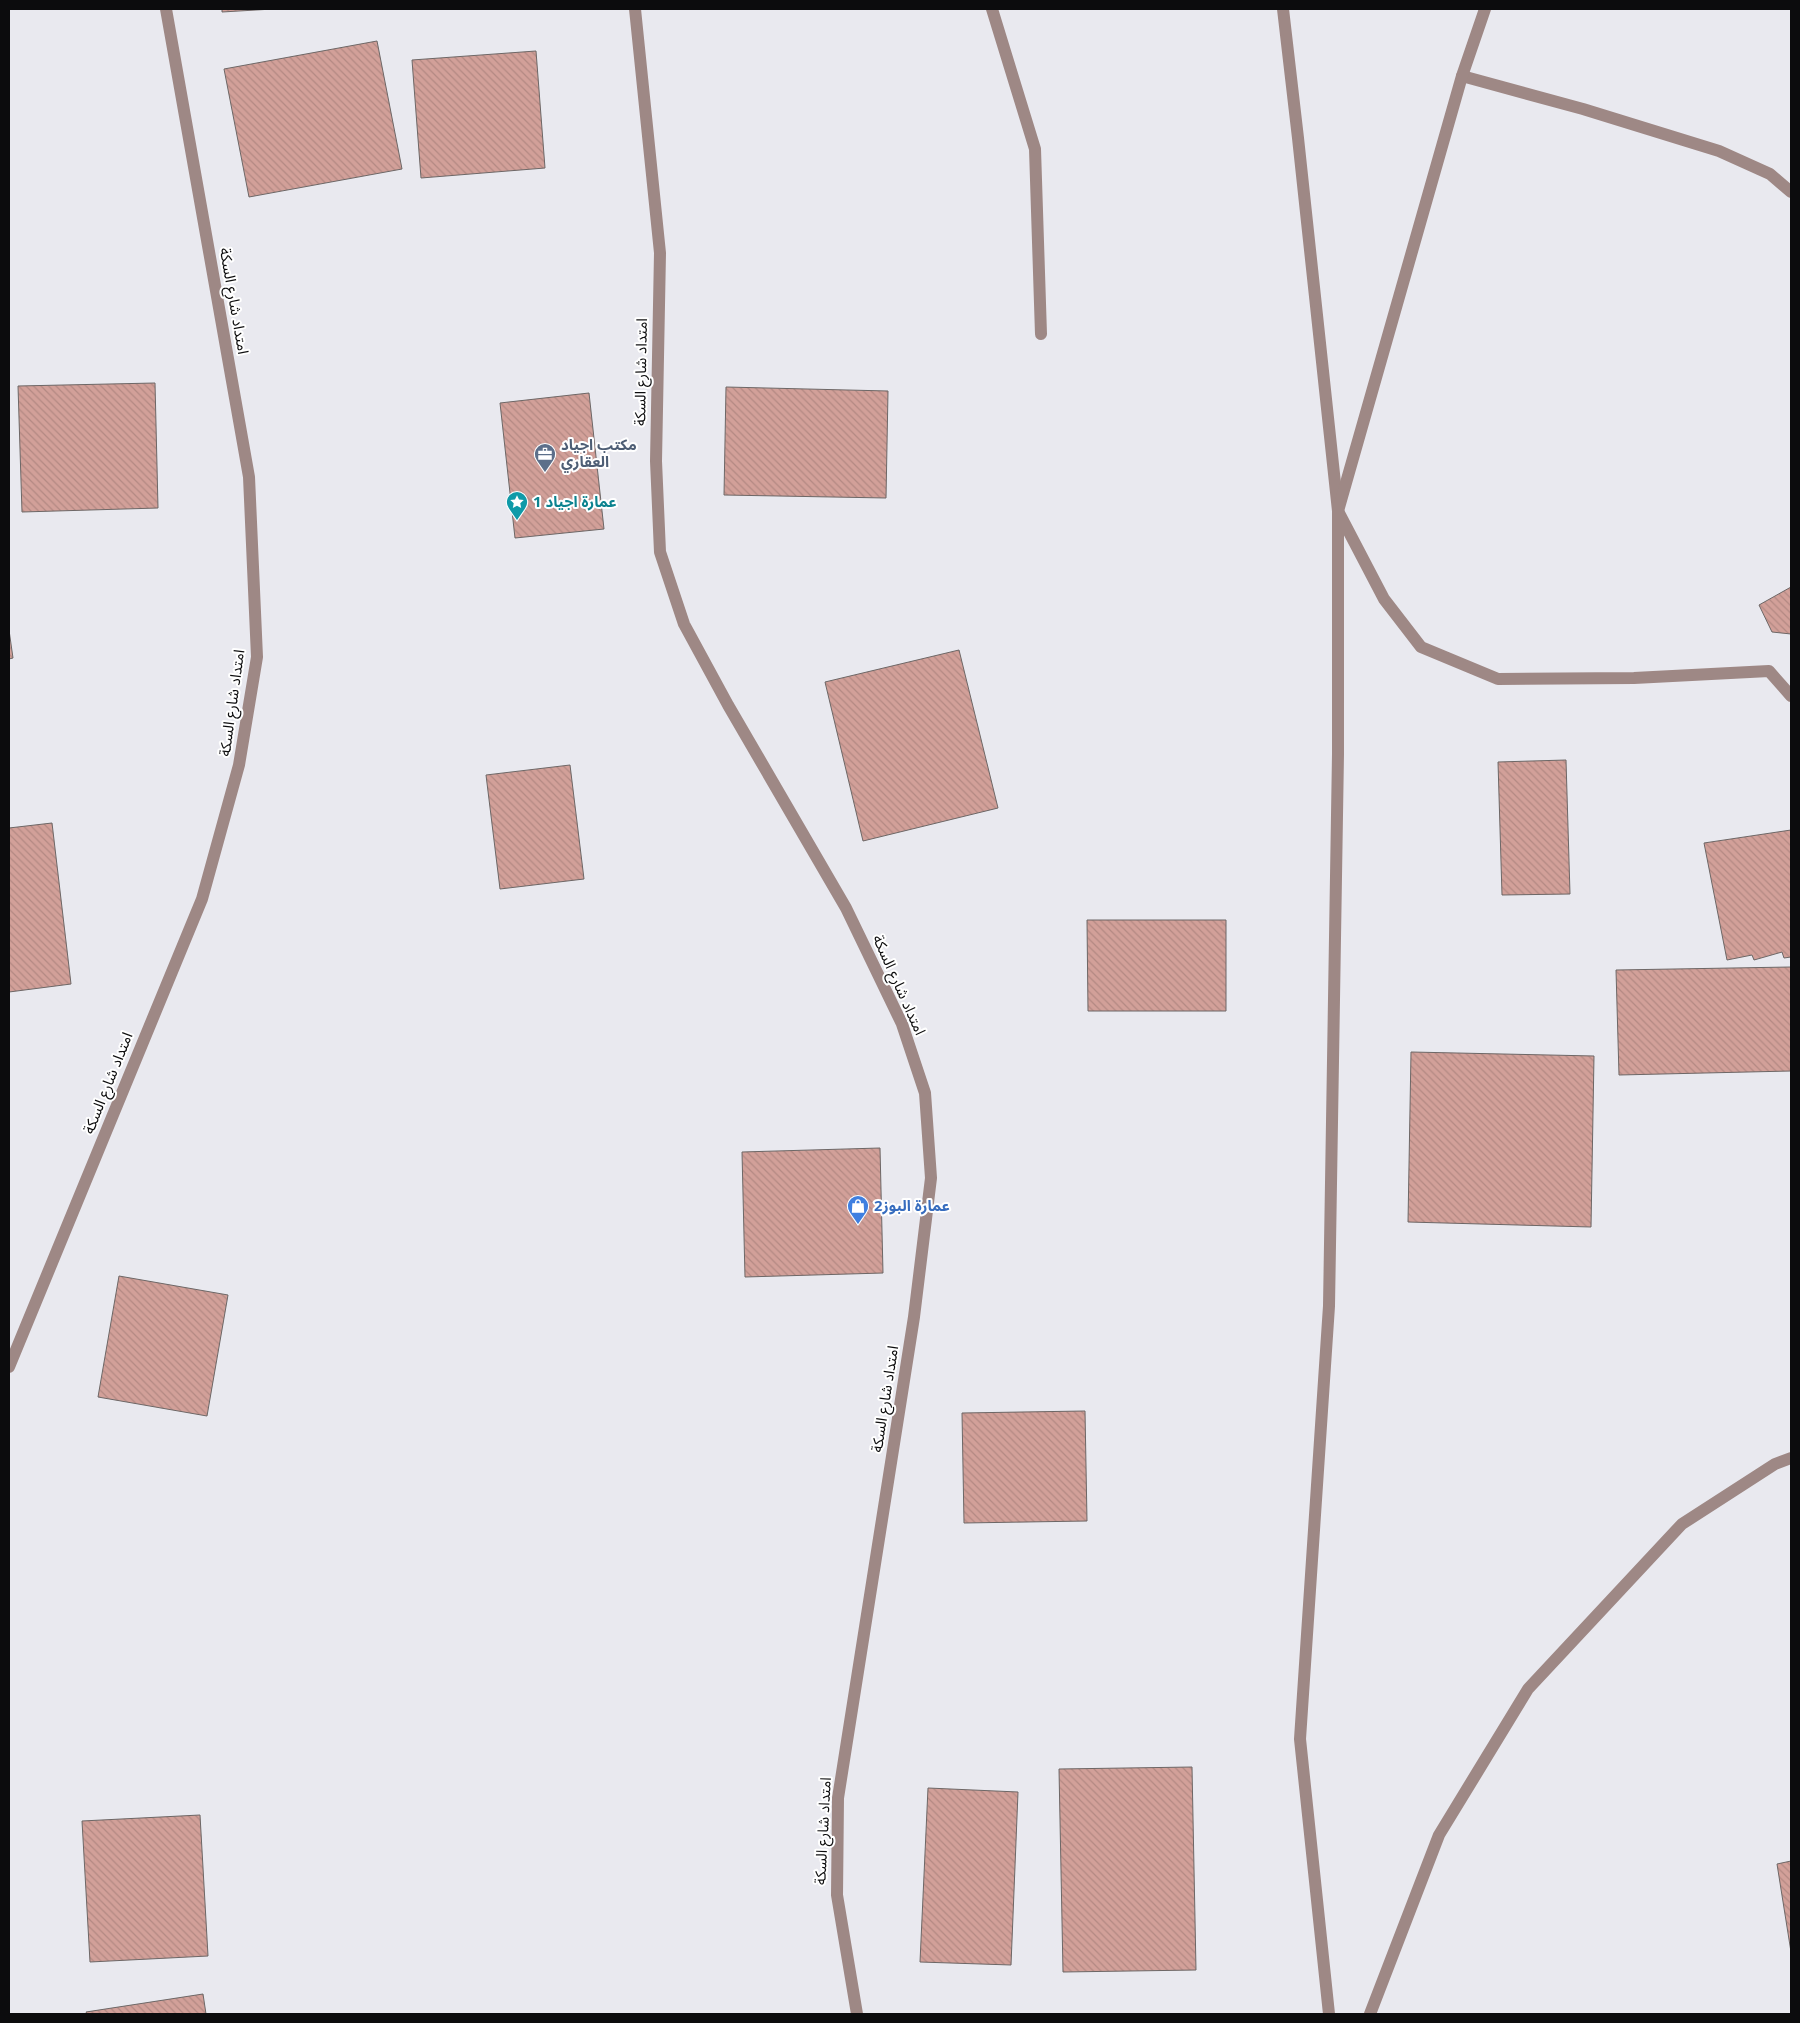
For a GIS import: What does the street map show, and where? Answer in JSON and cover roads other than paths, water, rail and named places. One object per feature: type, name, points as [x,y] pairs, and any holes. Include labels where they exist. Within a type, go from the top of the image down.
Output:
[{"type":"street","name":"امتداد شارع السكة","points":[[9,1367],[202,899],[239,765],[257,657],[249,477],[166,9]]},
{"type":"street","name":"امتداد شارع السكة","points":[[635,9],[660,254],[656,461],[660,552],[684,624],[728,705],[846,908],[898,1015],[925,1093],[931,1178],[914,1317],[838,1798],[837,1895],[857,2014]]},
{"type":"street","points":[[992,9],[1035,148],[1041,334]]},
{"type":"street","points":[[1283,9],[1338,511],[1338,754],[1330,1306],[1300,1739],[1329,2014]]},
{"type":"street","points":[[1485,9],[1462,76],[1338,511],[1384,600],[1421,646],[1489,675],[1498,678],[1634,678],[1769,671],[1791,696]]},
{"type":"street","points":[[1462,76],[1583,109],[1719,151],[1770,174],[1791,192]]},
{"type":"street","points":[[1370,2014],[1439,1836],[1528,1689],[1682,1524],[1776,1464],[1791,1458]]},
{"type":"place","name":"مكتب اجياد العقاري","points":[[545,473]]},
{"type":"place","name":"عمارة اجياد 1","points":[[517,521]]},
{"type":"place","name":"عمارة البوز2","points":[[858,1225]]}]
